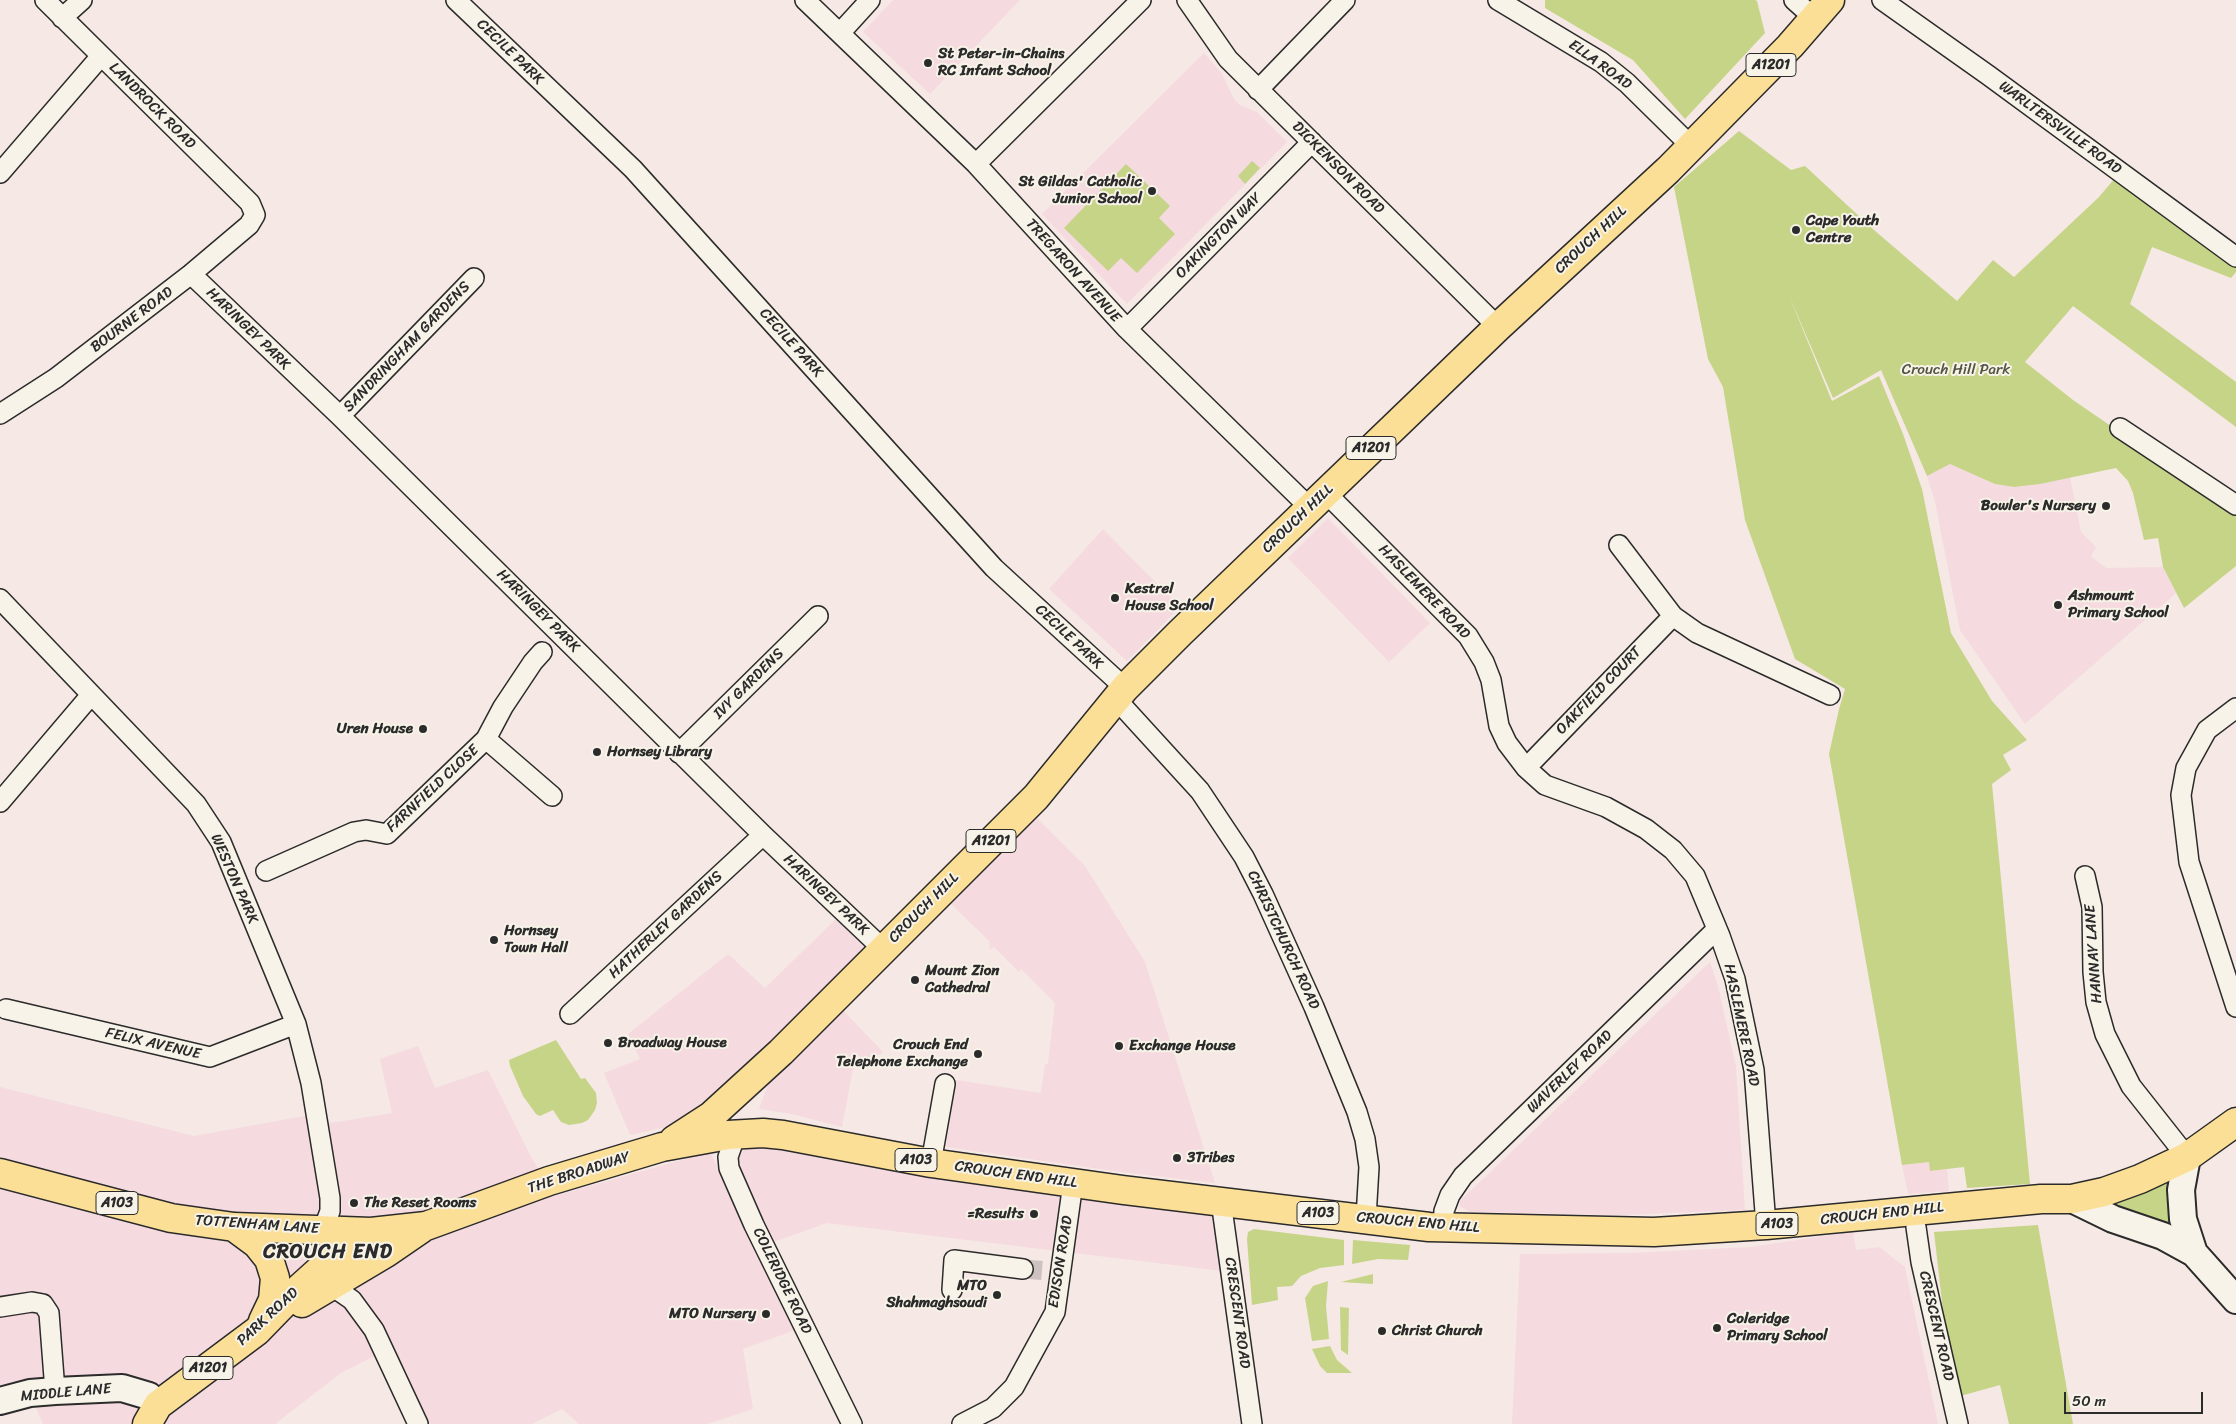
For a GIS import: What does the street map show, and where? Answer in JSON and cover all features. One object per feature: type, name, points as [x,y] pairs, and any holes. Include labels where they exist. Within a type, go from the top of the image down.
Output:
[{"type":"main road","name":"CROUCH HILL","points":[[662,1147],[711,1116],[781,1052],[1036,797],[1120,694],[1317,500],[1693,143],[1790,46],[1822,9]]},
{"type":"main road","name":"CROUCH HILL","points":[[736,1134],[752,1095],[781,1052]]},
{"type":"main road","name":"A103","points":[[2104,1192],[2140,1179],[2187,1157],[2236,1122]]},
{"type":"main road","name":"CROUCH END HILL","points":[[736,1134],[783,1135],[931,1163],[1073,1183],[1443,1228],[1654,1232],[1766,1225],[2031,1200],[2072,1199],[2104,1192]]},
{"type":"main road","name":"THE BROADWAY","points":[[371,1232],[426,1226],[558,1178],[662,1147],[736,1134]]},
{"type":"main road","points":[[2187,1157],[2181,1190],[2183,1220],[2194,1253]]},
{"type":"main road","name":"TOTTENHAM LANE","points":[[0,1173],[171,1218],[234,1227],[371,1232]]},
{"type":"main road","points":[[2104,1192],[2116,1209],[2142,1228]]},
{"type":"main road","points":[[2072,1199],[2097,1213],[2163,1236],[2194,1253],[2236,1300]]},
{"type":"main road","name":"THE BROADWAY","points":[[257,1331],[325,1288],[386,1253],[426,1226]]},
{"type":"main road","name":"A1201","points":[[234,1227],[256,1244],[269,1259],[275,1278],[273,1300],[257,1331]]},
{"type":"main road","name":"PARK ROAD","points":[[153,1414],[257,1331],[291,1296],[342,1250],[371,1232]]},
{"type":"main road","name":"MIDDLE LANE","points":[[0,1401],[54,1391],[122,1388],[149,1396],[153,1414]]},
{"type":"street","name":"LANDROCK ROAD","points":[[45,0],[250,203],[255,214]]},
{"type":"street","points":[[62,18],[82,0]]},
{"type":"street","name":"CECILE PARK","points":[[456,0],[633,169],[994,568],[1120,694]]},
{"type":"street","name":"TREGARON AVENUE","points":[[806,0],[976,164],[1126,329],[1317,500]]},
{"type":"street","points":[[840,32],[870,0]]},
{"type":"street","points":[[976,164],[1141,0]]},
{"type":"street","name":"DICKENSON ROAD","points":[[1187,0],[1228,59],[1498,327]]},
{"type":"street","points":[[1258,90],[1345,0]]},
{"type":"street","name":"ELLA ROAD","points":[[1498,0],[1601,62],[1693,143]]},
{"type":"street","points":[[1794,0],[1822,9]]},
{"type":"street","name":"WARLTERSVILLE ROAD","points":[[1882,0],[1988,75],[2236,257]]},
{"type":"street","points":[[0,173],[101,56]]},
{"type":"street","name":"OAKINGTON WAY","points":[[1126,329],[1312,142]]},
{"type":"street","name":"BOURNE ROAD","points":[[0,414],[56,378],[191,274],[249,225],[255,214]]},
{"type":"street","name":"HARINGEY PARK","points":[[191,274],[340,416],[679,753],[883,949]]},
{"type":"street","name":"SANDRINGHAM GARDENS","points":[[340,416],[474,278]]},
{"type":"street","points":[[2120,428],[2236,505]]},
{"type":"street","name":"HASLEMERE ROAD","points":[[1317,500],[1468,636],[1484,662],[1491,680],[1499,726],[1507,743],[1526,768],[1545,785],[1606,807],[1632,820],[1673,850],[1695,876],[1735,979],[1754,1070],[1766,1225]]},
{"type":"street","points":[[1619,545],[1673,616],[1697,633],[1830,695]]},
{"type":"street","name":"WESTON PARK","points":[[0,599],[196,804],[221,842],[296,1024],[311,1083],[330,1198],[330,1211],[323,1230]]},
{"type":"street","name":"IVY GARDENS","points":[[679,753],[818,616]]},
{"type":"street","name":"OAKFIELD COURT","points":[[1526,768],[1673,616]]},
{"type":"street","name":"FARNFIELD CLOSE","points":[[266,871],[354,832],[366,830],[387,834],[486,739],[503,706],[542,652]]},
{"type":"street","name":"CHRISTCHURCH ROAD","points":[[1120,694],[1200,792],[1244,857],[1263,894],[1314,1007],[1357,1112],[1365,1139],[1369,1167],[1366,1218]]},
{"type":"street","points":[[0,802],[91,695]]},
{"type":"street","points":[[2236,708],[2207,730],[2186,768],[2181,795],[2189,862],[2236,1007]]},
{"type":"street","name":"FARNFIELD CLOSE","points":[[486,739],[552,796]]},
{"type":"street","name":"HATHERLEY GARDENS","points":[[570,1014],[763,835]]},
{"type":"street","name":"HANNAY LANE","points":[[2085,876],[2092,907],[2093,972],[2096,1002],[2105,1034],[2131,1086],[2187,1157]]},
{"type":"street","name":"WAVERLEY ROAD","points":[[1443,1228],[1444,1211],[1450,1195],[1462,1176],[1717,929]]},
{"type":"street","name":"FELIX AVENUE","points":[[6,1009],[210,1057],[296,1024]]},
{"type":"street","points":[[931,1163],[945,1084]]},
{"type":"street","name":"COLERIDGE ROAD","points":[[736,1134],[728,1157],[729,1168],[754,1225],[852,1424]]},
{"type":"street","name":"EDISON ROAD","points":[[962,1424],[993,1408],[1014,1387],[1055,1312],[1055,1270],[1073,1183]]},
{"type":"street","name":"CRESCENT ROAD","points":[[1221,1201],[1252,1424]]},
{"type":"street","name":"CRESCENT ROAD","points":[[1916,1228],[1958,1424]]},
{"type":"street","points":[[952,1290],[954,1260],[1023,1269]]},
{"type":"street","points":[[325,1288],[345,1294],[358,1308],[385,1351],[418,1424]]},
{"type":"street","points":[[0,1307],[32,1302],[43,1304],[49,1313],[54,1391]]},
{"type":"shaded area","name":"St Peter-in-Chains RC Infant School","points":[[893,0],[1020,0],[930,94],[863,32]]},
{"type":"shaded area","name":"St Gildas' Catholic Junior School","points":[[1204,53],[1222,74],[1234,99],[1240,105],[1257,112],[1287,142],[1127,304],[1042,214]]},
{"type":"shaded area","name":"Ashmount Primary School","points":[[1950,464],[1995,484],[2013,487],[2040,484],[2070,477],[2081,532],[2096,547],[2091,556],[2106,568],[2163,567],[2176,593],[2025,724],[1960,630],[1935,502],[1927,476]]},
{"type":"shaded area","points":[[1328,518],[1430,623],[1389,662],[1288,558]]},
{"type":"shaded area","name":"Kestrel House School","points":[[1103,529],[1180,607],[1127,661],[1049,589]]},
{"type":"shaded area","points":[[1036,817],[1085,866],[1145,962],[1215,1183],[1121,1172],[946,1147],[956,1080],[1041,1093],[1045,1064],[1048,1064],[1055,1003],[1021,969],[1019,972],[994,947],[990,950],[989,941],[951,904]]},
{"type":"shaded area","points":[[838,917],[873,949],[698,1120],[630,1135],[604,1073],[640,1059],[628,1034],[728,954],[765,988]]},
{"type":"shaded area","points":[[1710,962],[1718,986],[1736,1067],[1745,1210],[1620,1215],[1470,1212],[1460,1206],[1460,1201]]},
{"type":"shaded area","points":[[835,1002],[883,1052],[868,1061],[866,1059],[853,1069],[842,1127],[792,1114],[759,1109],[774,1069]]},
{"type":"shaded area","points":[[418,1046],[435,1088],[488,1070],[529,1153],[554,1196],[710,1152],[795,1330],[743,1349],[753,1409],[707,1424],[579,1424],[562,1409],[532,1424],[418,1424],[385,1351],[341,1373],[275,1424],[43,1424],[30,1394],[0,1401],[0,1087],[194,1136],[315,1114],[331,1123],[392,1113],[380,1059]]},
{"type":"shaded area","points":[[736,1134],[1221,1201],[1231,1272],[827,1223],[765,1245],[729,1168]]},
{"type":"shaded area","points":[[1929,1162],[1931,1171],[1947,1169],[1949,1191],[1908,1194],[1902,1165]]},
{"type":"shaded area","name":"Coleridge Primary School","points":[[1853,1232],[1856,1250],[1879,1247],[1905,1267],[1938,1424],[1512,1424],[1520,1254],[1630,1253],[1750,1247]]},
{"type":"green space","points":[[1545,0],[1755,0],[1757,1],[1765,33],[1685,119],[1633,60],[1545,8]]},
{"type":"green space","name":"Crouch Hill Park","points":[[1739,131],[1791,170],[1805,166],[1874,230],[1957,301],[1993,260],[2014,277],[2099,197],[2120,172],[2236,265],[2236,272],[2231,278],[2152,247],[2130,304],[2236,382],[2236,427],[2073,306],[2025,362],[2073,400],[2236,512],[2236,566],[2184,608],[2163,567],[2158,538],[2144,540],[2133,493],[2128,481],[2116,468],[2040,484],[2014,487],[1995,484],[1950,464],[1927,476],[1881,370],[1833,398],[1788,293],[1832,401],[1879,376],[1903,434],[1922,489],[1951,633],[1992,701],[2027,740],[2003,755],[2011,770],[1992,784],[2030,1184],[1967,1188],[1964,1167],[1930,1171],[1929,1162],[1902,1165],[1829,754],[1845,689],[1795,659],[1745,520],[1723,387],[1708,359],[1674,187]]},
{"type":"green space","points":[[1252,161],[1260,168],[1245,184],[1238,176]]},
{"type":"green space","points":[[1126,164],[1170,206],[1159,218],[1175,234],[1137,273],[1121,258],[1108,271],[1064,228]]},
{"type":"green space","points":[[556,1040],[581,1079],[585,1078],[596,1093],[597,1103],[595,1110],[588,1120],[582,1123],[569,1125],[561,1122],[553,1110],[540,1116],[536,1114],[523,1096],[510,1066],[509,1060]]},
{"type":"green space","points":[[2187,1157],[2194,1253],[2116,1209],[2104,1192]]},
{"type":"green space","points":[[2038,1225],[2073,1424],[2009,1424],[2000,1385],[1953,1398],[1934,1232]]},
{"type":"green space","points":[[1254,1229],[1344,1240],[1344,1265],[1320,1268],[1301,1276],[1292,1286],[1277,1287],[1278,1300],[1252,1305],[1247,1239],[1248,1232]]},
{"type":"green space","points":[[1353,1240],[1410,1245],[1408,1260],[1378,1259],[1352,1264]]},
{"type":"green space","points":[[1373,1274],[1373,1284],[1341,1282]]},
{"type":"green space","points":[[1328,1281],[1326,1306],[1329,1339],[1312,1341],[1305,1298],[1313,1286]]},
{"type":"green space","points":[[1340,1307],[1349,1308],[1348,1355],[1341,1350]]},
{"type":"green space","points":[[1330,1346],[1337,1360],[1352,1373],[1327,1373],[1320,1366],[1312,1349]]},
{"type":"tunnel","points":[[1023,1269],[1048,1271]]},
{"type":"place","name":"St Peter-in-Chains RC Infant School","points":[[928,63]]},
{"type":"place","name":"St Gildas' Catholic Junior School","points":[[1152,191]]},
{"type":"place","name":"Cape Youth Centre","points":[[1796,230]]},
{"type":"place","name":"Bowler's Nursery","points":[[2106,506]]},
{"type":"place","name":"Kestrel House School","points":[[1115,598]]},
{"type":"place","name":"Ashmount Primary School","points":[[2058,605]]},
{"type":"place","name":"Uren House","points":[[423,729]]},
{"type":"place","name":"Hornsey Library","points":[[597,752]]},
{"type":"place","name":"Hornsey Town Hall","points":[[494,940]]},
{"type":"place","name":"Mount Zion Cathedral","points":[[915,980]]},
{"type":"place","name":"Broadway House","points":[[608,1043]]},
{"type":"place","name":"Exchange House","points":[[1119,1046]]},
{"type":"place","name":"Crouch End Telephone Exchange","points":[[978,1054]]},
{"type":"place","name":"3Tribes","points":[[1177,1158]]},
{"type":"place","name":"The Reset Rooms","points":[[354,1203]]},
{"type":"place","name":"=Results","points":[[1034,1214]]},
{"type":"place","name":"MTO Shahmaghsoudi","points":[[997,1295]]},
{"type":"place","name":"MTO Nursery","points":[[766,1314]]},
{"type":"place","name":"Coleridge Primary School","points":[[1717,1328]]},
{"type":"place","name":"Christ Church","points":[[1382,1331]]},
{"type":"district","name":"CROUCH END","points":[[328,1253]]}]
